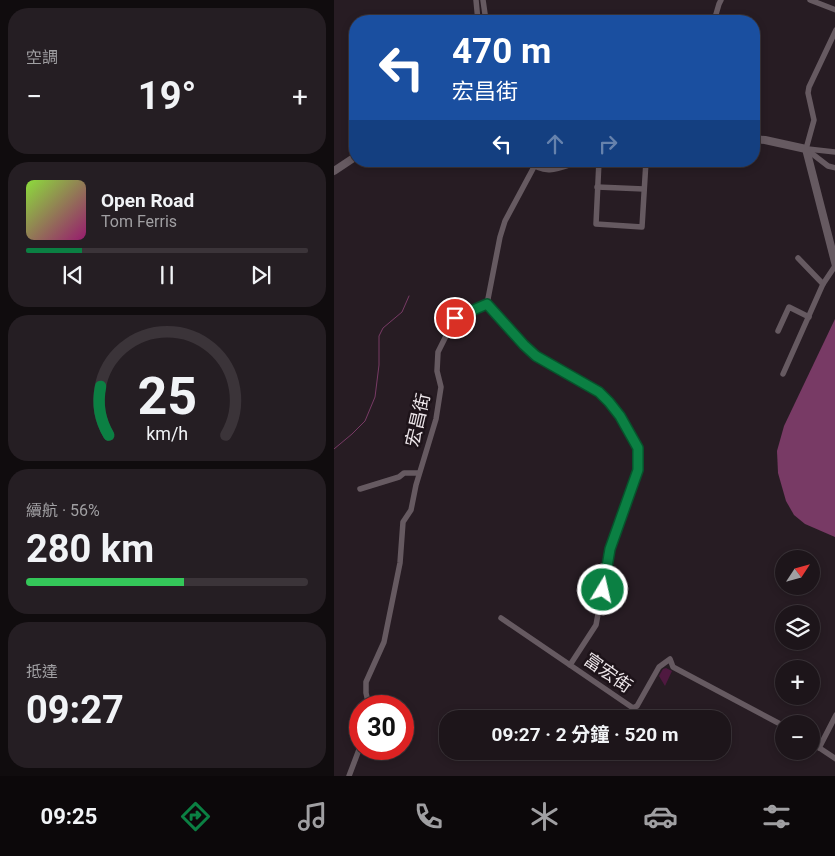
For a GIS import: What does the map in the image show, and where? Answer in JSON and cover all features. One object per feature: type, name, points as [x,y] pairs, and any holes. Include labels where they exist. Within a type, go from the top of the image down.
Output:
[{"type":"street","points":[[476,0],[477,15]]},
{"type":"street","points":[[483,0],[485,15]]},
{"type":"street","points":[[716,15],[722,0]]},
{"type":"street","points":[[810,0],[835,10]]},
{"type":"street","points":[[783,374],[823,284],[835,266],[806,149],[814,120],[808,93],[809,87],[835,30]]},
{"type":"street","points":[[760,140],[806,149],[835,152]]},
{"type":"street","points":[[806,149],[828,166],[835,168]]},
{"type":"street","points":[[334,171],[349,162]]},
{"type":"street","points":[[487,304],[500,236],[531,167]]},
{"type":"street","points":[[542,167],[555,169],[560,167]]},
{"type":"street","points":[[599,167],[596,224],[642,227],[646,167]]},
{"type":"street","points":[[598,186],[644,189]]},
{"type":"street","points":[[798,258],[823,284]]},
{"type":"street","name":"宏昌街","points":[[366,695],[366,682],[384,642],[400,562],[402,522],[411,510],[419,473],[436,419],[441,387],[437,371],[438,352],[455,318],[487,304]]},
{"type":"street","name":"富宏街","points":[[487,304],[536,356],[599,392],[620,416],[638,448],[638,470],[610,549],[596,625],[570,665],[633,708],[638,706],[659,667],[670,659],[673,667],[775,721]]},
{"type":"street","points":[[778,331],[789,307],[809,317]]},
{"type":"street","points":[[360,489],[399,477],[404,473],[419,473]]},
{"type":"street","points":[[501,618],[570,665]]},
{"type":"street","points":[[820,746],[835,715]]},
{"type":"street","points":[[820,749],[835,759]]},
{"type":"street","points":[[349,776],[355,760]]},
{"type":"shaded area","points":[[835,319],[835,537],[805,524],[794,515],[786,501],[778,473],[777,451],[784,426]]},
{"type":"shaded area","points":[[666,668],[672,671],[665,686],[659,676],[663,669]]},
{"type":"waterway","points":[[334,449],[365,421],[375,397],[379,365],[379,336],[383,328],[402,312],[409,296]]},
{"type":"route","points":[[455,318],[487,304],[536,356],[599,392],[620,416],[633,438],[638,448],[638,470],[610,549],[603,590]]}]
